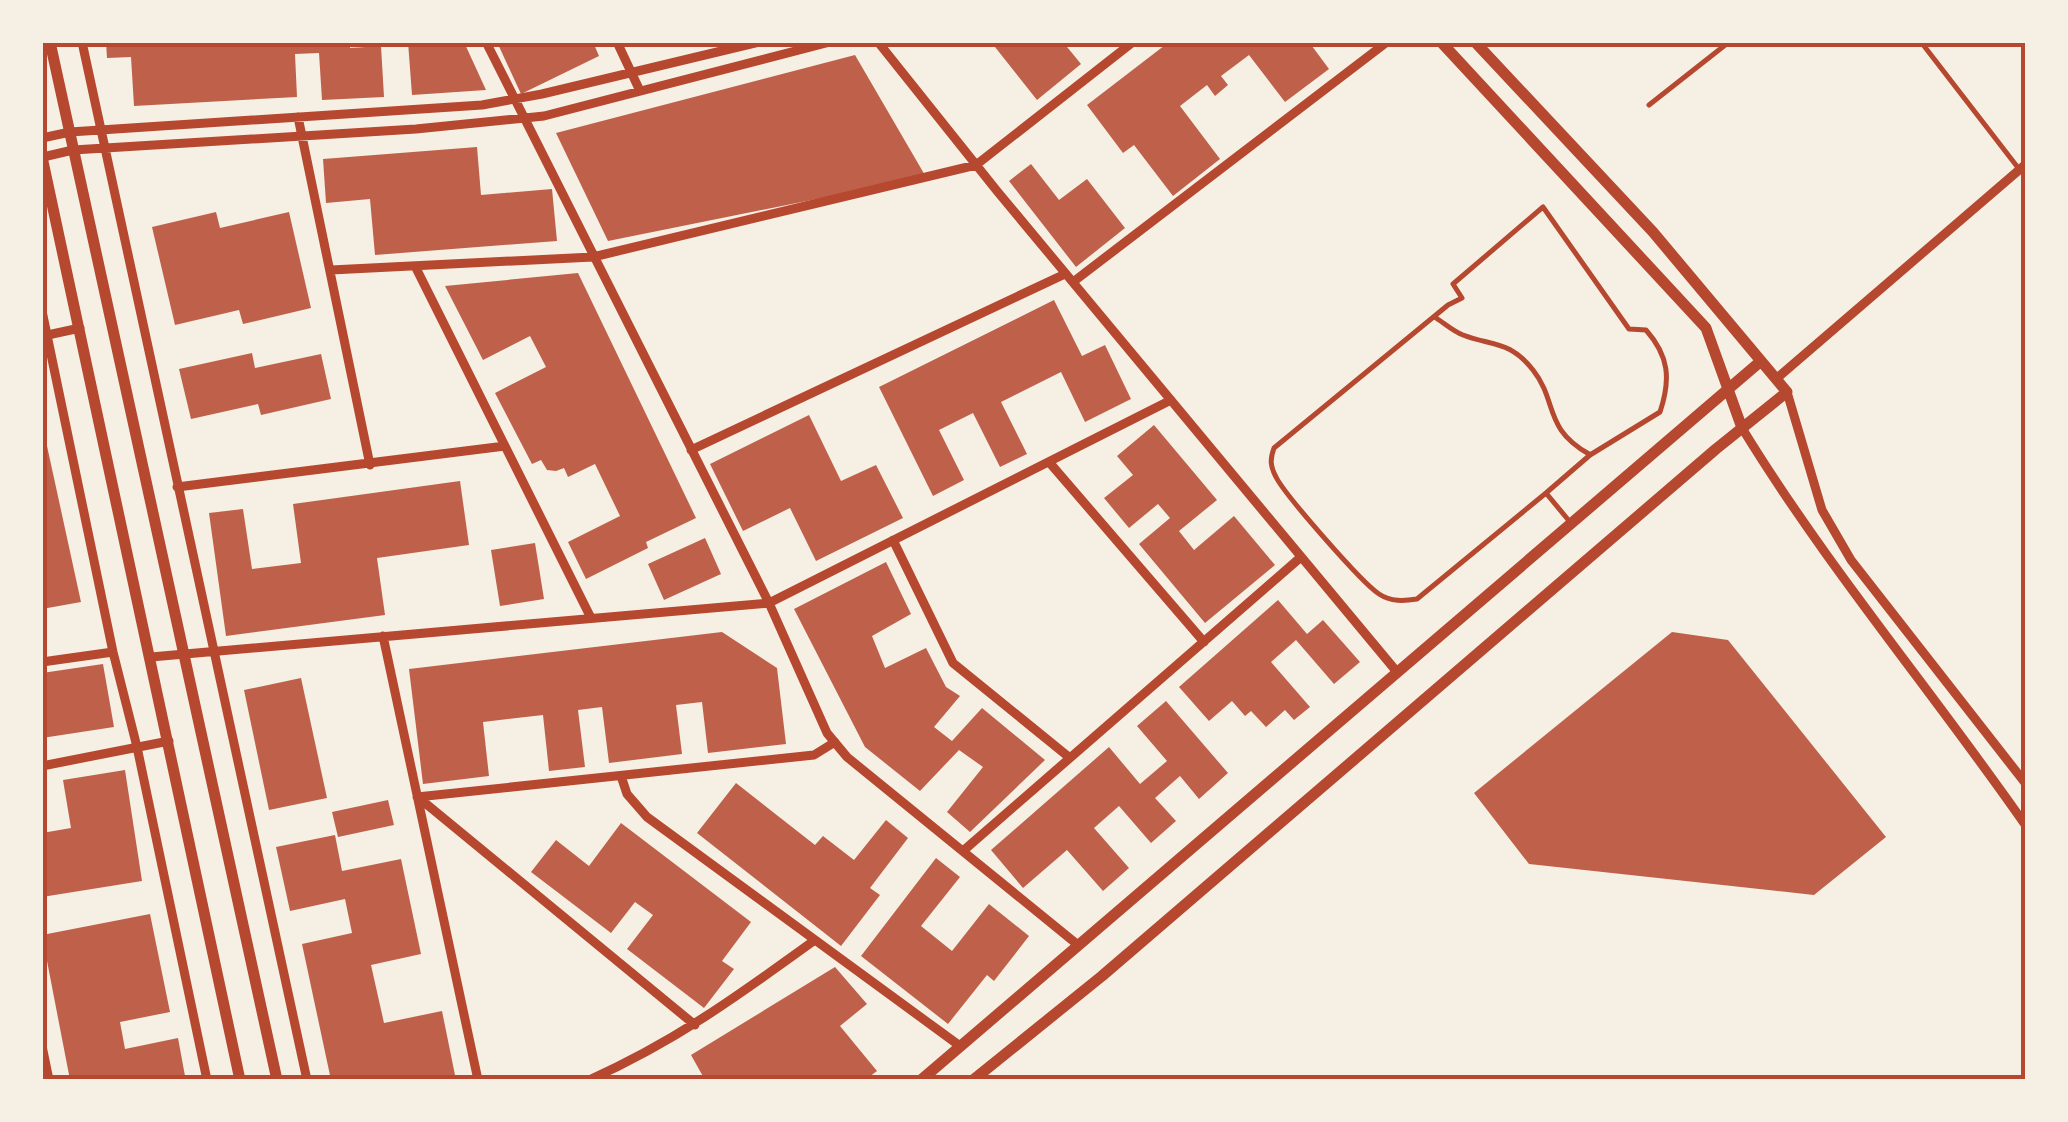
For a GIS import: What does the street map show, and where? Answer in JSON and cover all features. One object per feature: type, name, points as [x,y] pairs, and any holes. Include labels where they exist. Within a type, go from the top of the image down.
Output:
[{"type":"street","points":[[50,42],[277,1080]]},
{"type":"street","points":[[82,42],[308,1080]]},
{"type":"street","points":[[486,42],[769,602],[827,733],[847,756],[1078,945]]},
{"type":"street","points":[[618,42],[640,91]]},
{"type":"street","points":[[42,138],[70,132],[482,105],[759,42]]},
{"type":"street","points":[[240,1080],[80,328],[46,193],[42,157],[74,150],[544,116],[830,42]]},
{"type":"street","points":[[878,42],[1398,672]]},
{"type":"street","points":[[330,270],[593,257],[976,165],[1133,42]]},
{"type":"street","points":[[691,450],[1069,278],[1388,42]]},
{"type":"street","points":[[1441,42],[1706,328],[1742,428],[1801,518],[2026,826]]},
{"type":"street","points":[[1475,42],[1653,232],[1787,392],[1822,510],[1851,560],[2026,784]]},
{"type":"street","points":[[298,117],[370,465]]},
{"type":"street","points":[[1776,378],[2022,166]]},
{"type":"street","points":[[415,266],[592,618]]},
{"type":"street","points":[[42,311],[208,1080]]},
{"type":"street","points":[[45,336],[80,328]]},
{"type":"street","points":[[921,1080],[1761,361]]},
{"type":"street","points":[[973,1080],[1102,976],[1787,392]]},
{"type":"street","points":[[150,657],[769,602],[1171,400]]},
{"type":"street","points":[[177,487],[505,446]]},
{"type":"street","points":[[1050,462],[1204,642]]},
{"type":"street","points":[[893,540],[953,663],[1070,758]]},
{"type":"street","points":[[963,851],[1301,557]]},
{"type":"street","points":[[383,636],[478,1080]]},
{"type":"street","points":[[42,662],[113,652]]},
{"type":"street","points":[[42,766],[169,741]]},
{"type":"street","points":[[417,797],[814,755],[834,742]]},
{"type":"street","points":[[621,776],[627,794],[646,817],[960,1046]]},
{"type":"street","points":[[417,797],[694,1025]]},
{"type":"street","points":[[589,1080],[646,1055],[815,940]]},
{"type":"street","points":[[42,1046],[49,1080]]},
{"type":"lane","points":[[1649,105],[1730,42]]},
{"type":"lane","points":[[1921,42],[2022,166]]},
{"type":"lane","points":[[1544,206],[1630,330],[1646,330],[1660,345],[1668,364],[1666,394],[1660,412],[1590,454],[1417,599],[1398,601],[1379,594],[1330,543],[1276,479],[1270,460],[1274,448],[1436,318],[1462,298],[1453,284],[1544,206]]},
{"type":"lane","points":[[1436,318],[1462,335],[1501,343],[1533,370],[1568,442],[1590,454]]},
{"type":"lane","points":[[1546,493],[1572,525]]},
{"type":"building","points":[[106,42],[350,42],[350,48],[381,46],[384,97],[322,100],[319,53],[295,54],[297,97],[134,106],[131,57],[107,58]]},
{"type":"building","points":[[408,42],[464,42],[486,90],[412,95]]},
{"type":"building","points":[[497,42],[593,42],[599,56],[521,94]]},
{"type":"building","points":[[991,42],[1063,42],[1081,64],[1037,100]]},
{"type":"building","points":[[1169,42],[1309,42],[1329,69],[1285,102],[1249,55],[1221,76],[1228,85],[1215,96],[1207,85],[1180,106],[1220,159],[1173,196],[1134,145],[1123,153],[1087,105]]},
{"type":"building","points":[[855,55],[926,177],[608,241],[556,133]]},
{"type":"building","points":[[477,147],[481,195],[552,189],[557,241],[375,255],[370,199],[326,203],[323,159]]},
{"type":"building","points":[[1031,164],[1059,200],[1087,179],[1125,228],[1076,267],[1009,181]]},
{"type":"building","points":[[216,212],[220,228],[289,212],[311,308],[243,324],[239,310],[175,325],[152,227]]},
{"type":"building","points":[[578,273],[696,518],[646,542],[648,548],[586,579],[568,542],[620,516],[595,464],[568,477],[564,468],[547,470],[541,460],[532,464],[495,393],[546,367],[530,336],[483,360],[445,286]]},
{"type":"building","points":[[1054,300],[1082,356],[1105,345],[1131,399],[1085,422],[1061,372],[1001,402],[1027,454],[1000,467],[973,413],[939,430],[964,480],[933,496],[879,387]]},
{"type":"building","points":[[252,353],[255,368],[321,354],[331,399],[261,415],[258,404],[191,419],[179,369]]},
{"type":"building","points":[[809,415],[841,481],[876,465],[903,518],[816,561],[790,508],[743,531],[710,464]]},
{"type":"building","points":[[42,423],[81,602],[42,609]]},
{"type":"building","points":[[1154,425],[1217,500],[1179,531],[1194,550],[1234,516],[1275,565],[1205,623],[1139,544],[1170,518],[1158,504],[1129,528],[1104,498],[1133,475],[1117,456]]},
{"type":"building","points":[[460,481],[469,545],[377,558],[385,615],[226,636],[209,513],[243,509],[252,569],[301,563],[293,504]]},
{"type":"building","points":[[705,538],[721,574],[664,600],[648,564]]},
{"type":"building","points":[[535,543],[544,599],[500,606],[491,550]]},
{"type":"building","points":[[886,562],[911,614],[872,636],[885,668],[926,648],[946,687],[960,696],[934,727],[952,741],[982,708],[1045,760],[970,832],[947,812],[983,767],[959,750],[920,791],[865,747],[794,609]]},
{"type":"building","points":[[1278,600],[1307,634],[1323,620],[1360,662],[1334,684],[1296,640],[1271,662],[1310,707],[1294,720],[1285,710],[1266,727],[1251,711],[1245,716],[1232,701],[1209,721],[1179,687]]},
{"type":"building","points":[[722,632],[777,668],[786,744],[708,753],[702,702],[676,705],[682,754],[609,763],[602,707],[578,710],[585,767],[549,771],[543,715],[483,722],[489,776],[423,784],[409,669]]},
{"type":"building","points":[[1672,632],[1728,640],[1886,837],[1814,895],[1529,864],[1474,793]]},
{"type":"building","points":[[103,664],[114,727],[42,738],[42,673]]},
{"type":"building","points":[[301,678],[327,798],[269,810],[244,690]]},
{"type":"building","points":[[1166,701],[1228,773],[1199,799],[1180,776],[1155,798],[1176,821],[1151,843],[1119,806],[1094,828],[1129,868],[1103,891],[1067,850],[1023,888],[991,850],[1109,747],[1140,784],[1167,761],[1137,726]]},
{"type":"building","points":[[125,770],[142,881],[42,897],[42,833],[71,828],[63,780]]},
{"type":"building","points":[[736,783],[815,845],[823,836],[854,860],[886,820],[908,838],[870,888],[880,895],[841,946],[697,833]]},
{"type":"building","points":[[388,800],[394,825],[338,837],[332,812]]},
{"type":"building","points":[[621,823],[751,922],[722,961],[734,969],[704,1008],[627,949],[653,915],[635,902],[611,933],[531,872],[556,840],[589,866]]},
{"type":"building","points":[[335,835],[342,871],[401,859],[421,954],[371,965],[384,1023],[442,1011],[456,1080],[331,1080],[302,944],[352,933],[345,899],[290,911],[276,847]]},
{"type":"building","points":[[936,858],[960,877],[921,926],[952,951],[989,904],[1029,936],[994,981],[987,975],[948,1024],[861,956]]},
{"type":"building","points":[[150,914],[170,1012],[120,1022],[125,1049],[178,1038],[185,1076],[167,1080],[70,1080],[42,935]]},
{"type":"building","points":[[835,967],[867,1004],[840,1026],[877,1071],[865,1080],[705,1080],[691,1055]]}]
